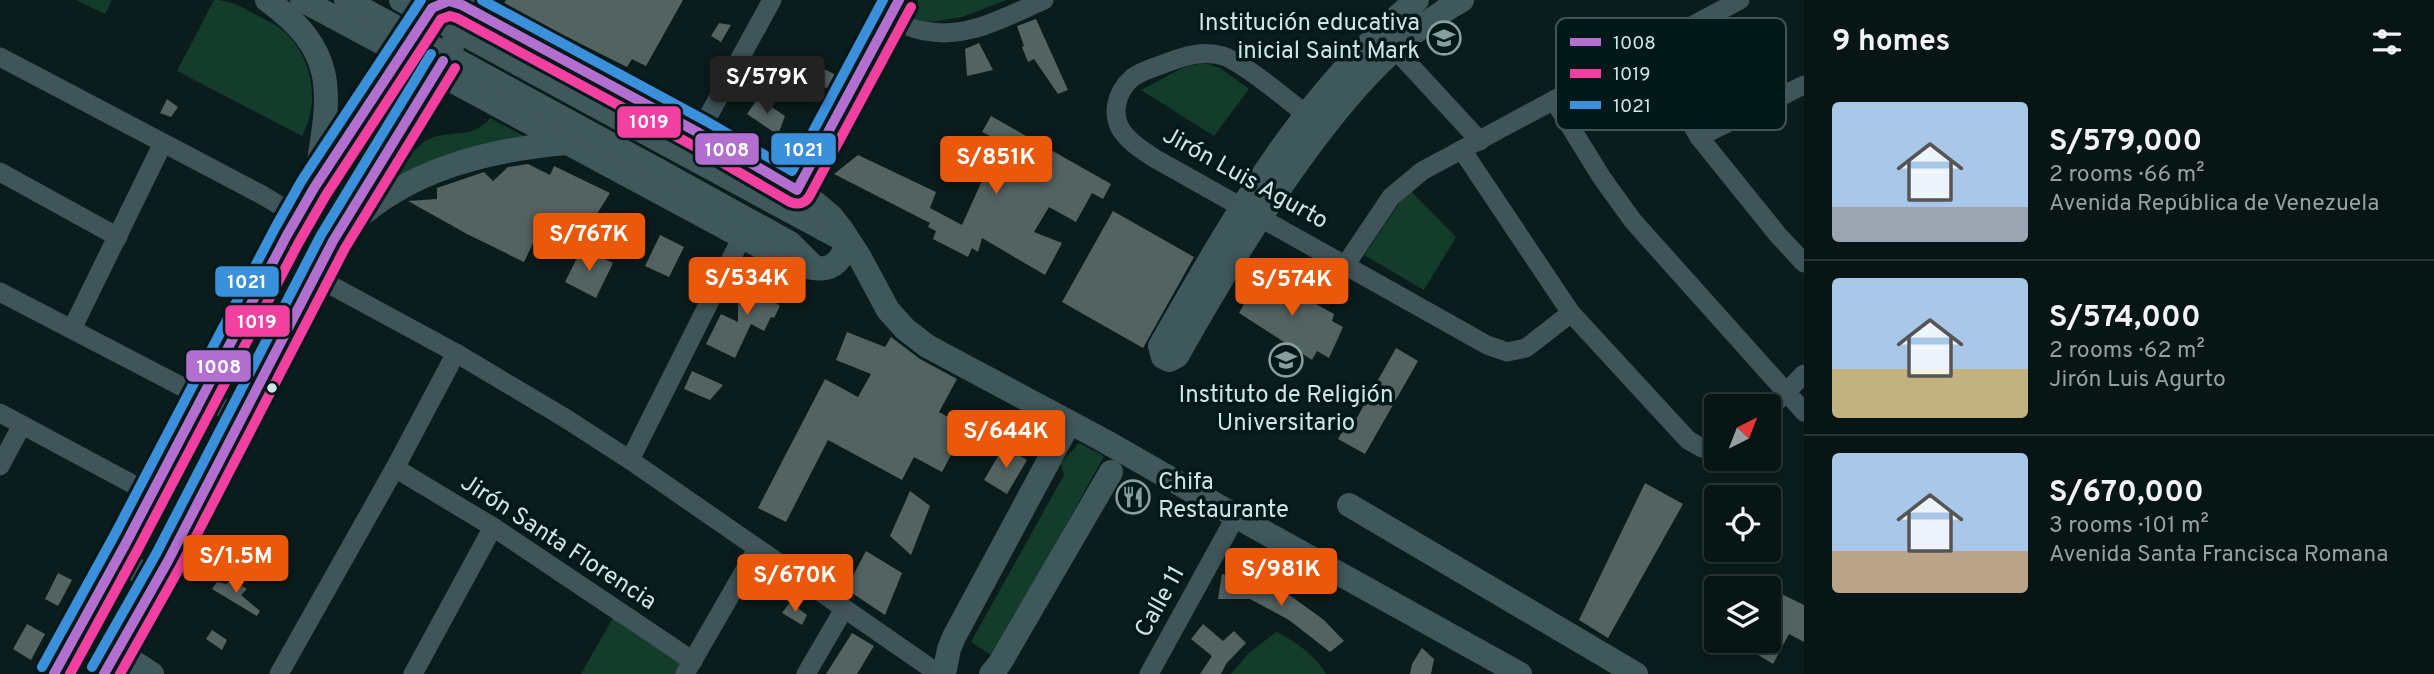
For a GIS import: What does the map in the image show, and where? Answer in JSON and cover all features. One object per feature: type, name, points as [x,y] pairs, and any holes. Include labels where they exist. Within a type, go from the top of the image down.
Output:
[{"type":"main road","points":[[267,0],[305,33],[313,44],[322,67],[326,94],[325,122],[314,188]]},
{"type":"main road","points":[[302,0],[789,262],[817,270],[828,269],[835,265],[848,242]]},
{"type":"main road","points":[[346,0],[790,243],[817,270]]},
{"type":"main road","points":[[401,0],[848,242]]},
{"type":"main road","points":[[1413,6],[1394,48],[1341,104],[1251,211],[1224,271],[1177,356],[1166,359],[1161,354],[1160,346],[1251,211],[1306,114],[1349,63],[1413,6],[1461,0]]},
{"type":"main road","points":[[54,674],[314,188],[432,8],[449,1],[475,5],[797,190],[832,217],[859,256],[882,301],[905,329],[927,346],[1520,674]]},
{"type":"main road","points":[[104,674],[168,561],[333,241],[475,5]]},
{"type":"main road","points":[[333,241],[373,205],[433,171],[490,153],[566,143]]},
{"type":"main road","points":[[944,674],[954,637],[1069,423]]},
{"type":"main road","points":[[991,674],[1000,663],[1111,472]]},
{"type":"main road","points":[[1349,505],[1629,672]]},
{"type":"main road","points":[[126,543],[125,556],[136,570],[152,571],[168,561]]},
{"type":"main road","points":[[117,651],[152,674]]},
{"type":"street","points":[[699,133],[772,0]]},
{"type":"street","points":[[797,190],[899,0]]},
{"type":"street","points":[[888,19],[924,31],[962,32],[991,23],[1044,0]]},
{"type":"street","points":[[1708,18],[1741,0]]},
{"type":"street","points":[[1394,48],[1480,141]]},
{"type":"street","name":"Jirón Luis Agurto","points":[[1306,114],[1224,56],[1204,53],[1185,55],[1133,77],[1117,98],[1115,112],[1118,125],[1125,136],[1154,158],[1468,335],[1507,352],[1526,348],[1571,313]]},
{"type":"street","points":[[0,57],[298,217]]},
{"type":"street","points":[[1786,94],[1804,85]]},
{"type":"street","points":[[1346,264],[1391,197],[1422,171],[1555,102]]},
{"type":"street","points":[[1572,130],[1633,221],[1804,412]]},
{"type":"street","points":[[1695,130],[1778,235],[1804,262]]},
{"type":"street","points":[[1699,137],[1713,130]]},
{"type":"street","points":[[72,328],[163,143]]},
{"type":"street","points":[[1462,150],[1571,313],[1688,440],[1704,448]]},
{"type":"street","points":[[0,172],[118,237]]},
{"type":"street","points":[[630,460],[742,237]]},
{"type":"street","points":[[314,276],[565,418],[939,674]]},
{"type":"street","points":[[0,292],[242,418]]},
{"type":"street","points":[[279,674],[456,354]]},
{"type":"street","points":[[1782,397],[1804,374]]},
{"type":"street","points":[[0,413],[150,494]]},
{"type":"street","points":[[0,466],[22,425]]},
{"type":"street","name":"Jirón Santa Florencia","points":[[395,468],[493,527],[689,667]]},
{"type":"street","name":"Calle 11","points":[[1149,674],[1236,516]]},
{"type":"street","points":[[413,674],[493,527]]},
{"type":"street","points":[[689,667],[757,549]]},
{"type":"street","points":[[806,674],[844,609]]},
{"type":"green space","points":[[76,0],[112,0],[105,14]]},
{"type":"green space","points":[[214,0],[235,4],[268,21],[283,31],[296,45],[308,69],[312,97],[308,123],[302,136],[177,71]]},
{"type":"green space","points":[[918,0],[1007,0],[962,17],[931,22],[908,17]]},
{"type":"green space","points":[[1204,63],[1220,68],[1249,89],[1214,136],[1141,90],[1184,67]]},
{"type":"green space","points":[[490,118],[526,137],[399,175],[419,146],[427,140],[468,132],[483,125]]},
{"type":"green space","points":[[1409,189],[1456,237],[1424,290],[1364,255]]},
{"type":"green space","points":[[1079,443],[1104,456],[997,651],[991,655],[971,642],[1064,475],[1061,463]]},
{"type":"green space","points":[[617,611],[682,656],[678,674],[581,674]]},
{"type":"green space","points":[[1276,632],[1304,649],[1326,674],[1231,674],[1249,653]]},
{"type":"building","points":[[506,0],[683,0],[646,66],[632,59],[627,67],[567,37],[564,41],[554,37],[501,8]]},
{"type":"building","points":[[1036,19],[1068,90],[1058,94],[1034,59],[1028,62],[1022,47],[1024,46],[1017,26]]},
{"type":"building","points":[[719,23],[731,25],[721,42],[711,36]]},
{"type":"building","points":[[979,43],[993,70],[967,76],[965,49]]},
{"type":"building","points":[[824,69],[836,75],[828,89],[816,83]]},
{"type":"building","points":[[758,98],[785,116],[778,135],[747,114]]},
{"type":"building","points":[[167,99],[178,107],[171,117],[160,113]]},
{"type":"building","points":[[991,116],[1111,184],[1103,199],[1092,193],[1076,222],[1049,207],[1034,232],[1062,243],[1045,275],[982,238],[978,252],[972,248],[968,257],[933,239],[936,231],[928,227],[930,223],[834,174],[858,155],[936,192],[930,208],[962,225],[986,172],[974,165],[990,136],[982,132]]},
{"type":"building","points":[[528,164],[550,175],[554,166],[610,193],[584,235],[547,215],[524,262],[408,201],[437,199],[437,188],[484,172],[493,181],[508,167]]},
{"type":"building","points":[[1113,211],[1194,257],[1143,348],[1062,302]]},
{"type":"building","points":[[660,235],[684,247],[669,277],[645,266]]},
{"type":"building","points":[[582,248],[613,263],[596,298],[565,282]]},
{"type":"building","points":[[1261,273],[1334,314],[1332,321],[1343,327],[1329,358],[1317,351],[1312,360],[1239,313]]},
{"type":"building","points":[[761,276],[784,288],[776,303],[780,306],[764,331],[751,324],[735,358],[706,344],[721,314],[738,322],[738,292],[752,292]]},
{"type":"building","points":[[847,332],[885,347],[891,337],[920,359],[957,379],[939,412],[966,427],[942,472],[914,457],[902,480],[828,440],[786,522],[758,508],[825,379],[858,397],[871,374],[836,360]]},
{"type":"building","points":[[1396,348],[1418,361],[1365,454],[1338,439],[1348,421],[1354,423]]},
{"type":"building","points":[[692,371],[723,385],[710,400],[684,389]]},
{"type":"building","points":[[1004,446],[1027,460],[1007,494],[984,480]]},
{"type":"building","points":[[1645,483],[1683,504],[1608,638],[1579,620]]},
{"type":"building","name":"Chifa Restaurante","points":[[1135,485],[1144,491],[1131,510],[1122,504]]},
{"type":"building","points":[[910,491],[930,506],[911,555],[890,536]]},
{"type":"building","points":[[866,551],[902,573],[885,615],[846,589]]},
{"type":"building","points":[[58,573],[72,580],[58,606],[45,599]]},
{"type":"building","points":[[1222,574],[1257,580],[1288,594],[1324,620],[1344,641],[1330,652],[1289,620],[1250,599],[1218,599]]},
{"type":"building","points":[[233,580],[247,589],[241,595],[260,611],[257,616],[212,589],[217,582],[226,584]]},
{"type":"building","points":[[1781,594],[1804,605],[1804,642],[1789,634],[1781,649]]},
{"type":"building","points":[[790,602],[807,615],[802,625],[782,613]]},
{"type":"building","points":[[27,624],[45,634],[31,660],[13,649]]},
{"type":"building","points":[[1203,624],[1223,641],[1234,631],[1246,643],[1226,664],[1221,674],[1200,674],[1212,656],[1191,639]]},
{"type":"building","points":[[212,630],[227,640],[222,650],[206,639]]},
{"type":"building","points":[[852,633],[874,646],[857,674],[826,674]]},
{"type":"building","points":[[1422,648],[1434,659],[1431,674],[1410,674],[1412,664]]},
{"type":"building","points":[[1755,653],[1779,653],[1773,664]]},
{"type":"transit line","name":"1021","points":[[42,667],[302,180],[421,0]]},
{"type":"transit line","name":"1021","points":[[482,0],[706,121],[792,171],[883,0]]},
{"type":"transit line","name":"1008","points":[[54,674],[126,543],[287,235],[314,188],[432,8],[449,1],[462,5],[699,133],[797,190],[899,0]]},
{"type":"transit line","name":"1019","points":[[70,674],[299,242],[326,195],[441,19],[450,16],[457,18],[798,204],[809,197],[911,7]]},
{"type":"transit line","name":"1021","points":[[92,667],[156,554],[321,235],[431,54]]},
{"type":"transit line","name":"1008","points":[[104,674],[168,561],[333,241],[443,61]]},
{"type":"transit line","name":"1019","points":[[120,674],[180,567],[345,248],[455,68]]},
{"type":"place","name":"Institución educativa inicial Saint Mark","points":[[1444,38]]},
{"type":"place","name":"Instituto de Religión Universitario","points":[[1286,360]]},
{"type":"place","name":"Chifa Restaurante","points":[[1133,497]]}]
